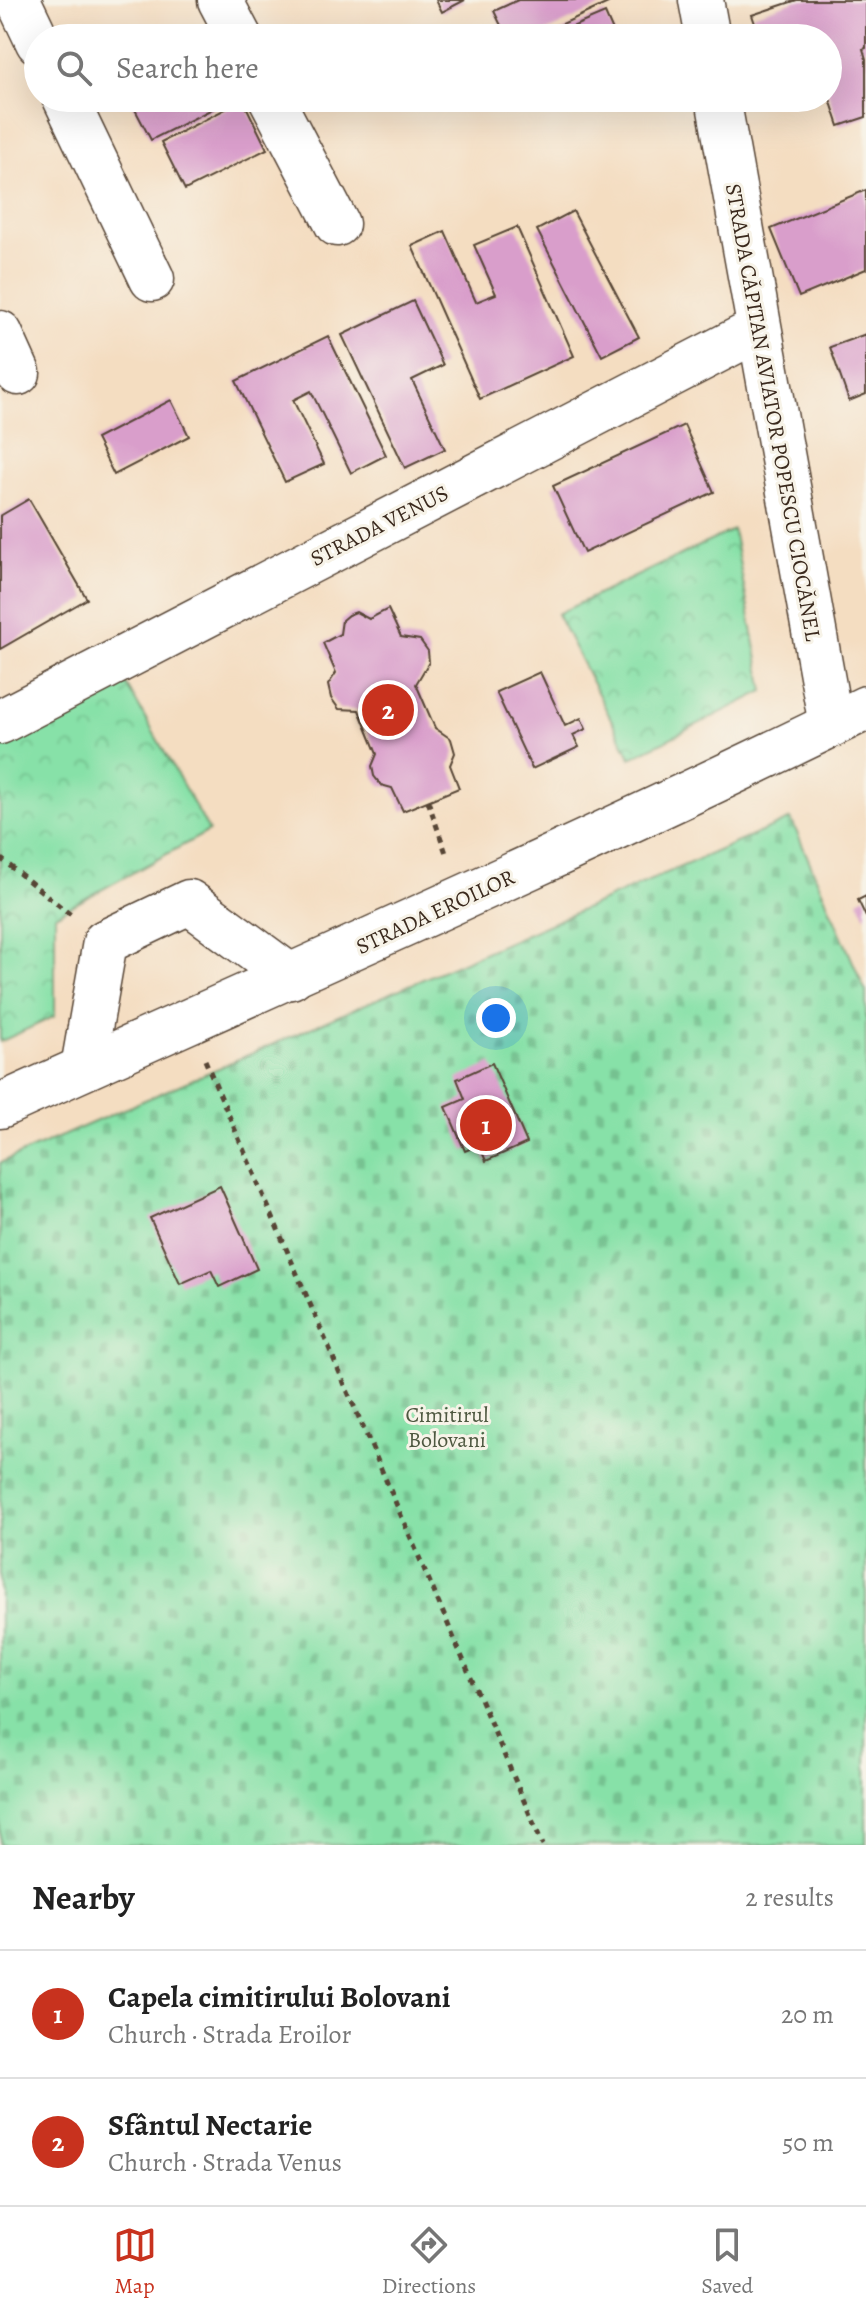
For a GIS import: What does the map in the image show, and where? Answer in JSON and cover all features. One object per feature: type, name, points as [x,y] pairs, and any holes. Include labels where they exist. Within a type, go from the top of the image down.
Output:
[{"type":"street","points":[[18,0],[29,24]]},
{"type":"street","points":[[220,0],[233,24]]},
{"type":"street","points":[[701,0],[705,24]]},
{"type":"street","points":[[72,112],[152,279]]},
{"type":"street","points":[[278,112],[337,224]]},
{"type":"street","name":"STRADA CĂPITAN AVIATOR POPESCU CIOCĂNEL","points":[[720,112],[759,329],[848,716]]},
{"type":"street","name":"STRADA VENUS","points":[[0,722],[759,329]]},
{"type":"street","points":[[0,333],[18,373]]},
{"type":"street","name":"STRADA EROILOR","points":[[0,1106],[291,977],[848,716]]},
{"type":"street","points":[[83,1068],[105,942],[189,902],[291,977]]},
{"type":"path","points":[[428,801],[462,898]]},
{"type":"path","points":[[0,858],[105,942]]},
{"type":"path","points":[[189,1022],[543,1845]]},
{"type":"green space","points":[[733,530],[764,691],[631,758],[557,614]]},
{"type":"green space","points":[[106,672],[125,682],[209,831],[55,915],[55,1016],[0,1042],[0,736]]},
{"type":"green space","name":"Cimitirul Bolovani","points":[[791,819],[866,992],[866,1845],[0,1845],[0,1163]]},
{"type":"building","points":[[436,0],[465,0],[442,12]]},
{"type":"building","points":[[518,0],[606,0],[608,3],[562,24],[500,24],[494,11]]},
{"type":"building","points":[[797,0],[866,0],[866,48],[863,49],[866,59],[866,117],[839,126],[834,112],[842,112],[842,24],[755,24],[752,15]]},
{"type":"building","points":[[605,13],[610,24],[579,24]]},
{"type":"building","points":[[136,112],[206,112],[151,140]]},
{"type":"building","points":[[220,112],[249,112],[267,149],[185,190],[161,142]]},
{"type":"building","points":[[866,190],[866,269],[799,297],[771,229]]},
{"type":"building","points":[[573,211],[639,337],[602,356],[537,230]]},
{"type":"building","points":[[517,227],[574,356],[480,399],[412,246],[445,231],[476,302],[496,294],[474,245]]},
{"type":"building","points":[[413,301],[443,365],[412,380],[445,449],[405,468],[342,335]]},
{"type":"building","points":[[866,334],[866,394],[849,401],[830,347]]},
{"type":"building","points":[[328,336],[386,455],[351,473],[311,391],[293,400],[324,464],[285,482],[236,381]]},
{"type":"building","points":[[171,400],[189,436],[114,475],[96,439]]},
{"type":"building","points":[[684,425],[714,492],[584,553],[553,486]]},
{"type":"building","points":[[29,499],[87,599],[0,649],[0,516]]},
{"type":"building","points":[[388,609],[401,637],[420,640],[428,651],[429,662],[416,684],[435,728],[451,739],[455,753],[450,765],[459,788],[403,811],[392,788],[381,785],[374,776],[372,766],[377,754],[359,710],[339,709],[331,698],[328,685],[336,673],[323,643],[340,634],[342,620],[348,615],[356,612],[369,619]]},
{"type":"building","points":[[540,672],[565,726],[581,718],[586,729],[573,735],[579,747],[532,769],[496,692]]},
{"type":"building","points":[[866,896],[866,917],[858,900]]},
{"type":"building","points":[[492,1063],[527,1143],[486,1161],[479,1145],[465,1151],[446,1107],[465,1099],[457,1079]]},
{"type":"building","points":[[220,1186],[257,1269],[219,1287],[211,1270],[180,1284],[150,1218]]},
{"type":"place","name":"Sfântul Nectarie","points":[[388,710]]},
{"type":"place","name":"Capela cimitirului Bolovani","points":[[486,1125]]}]
